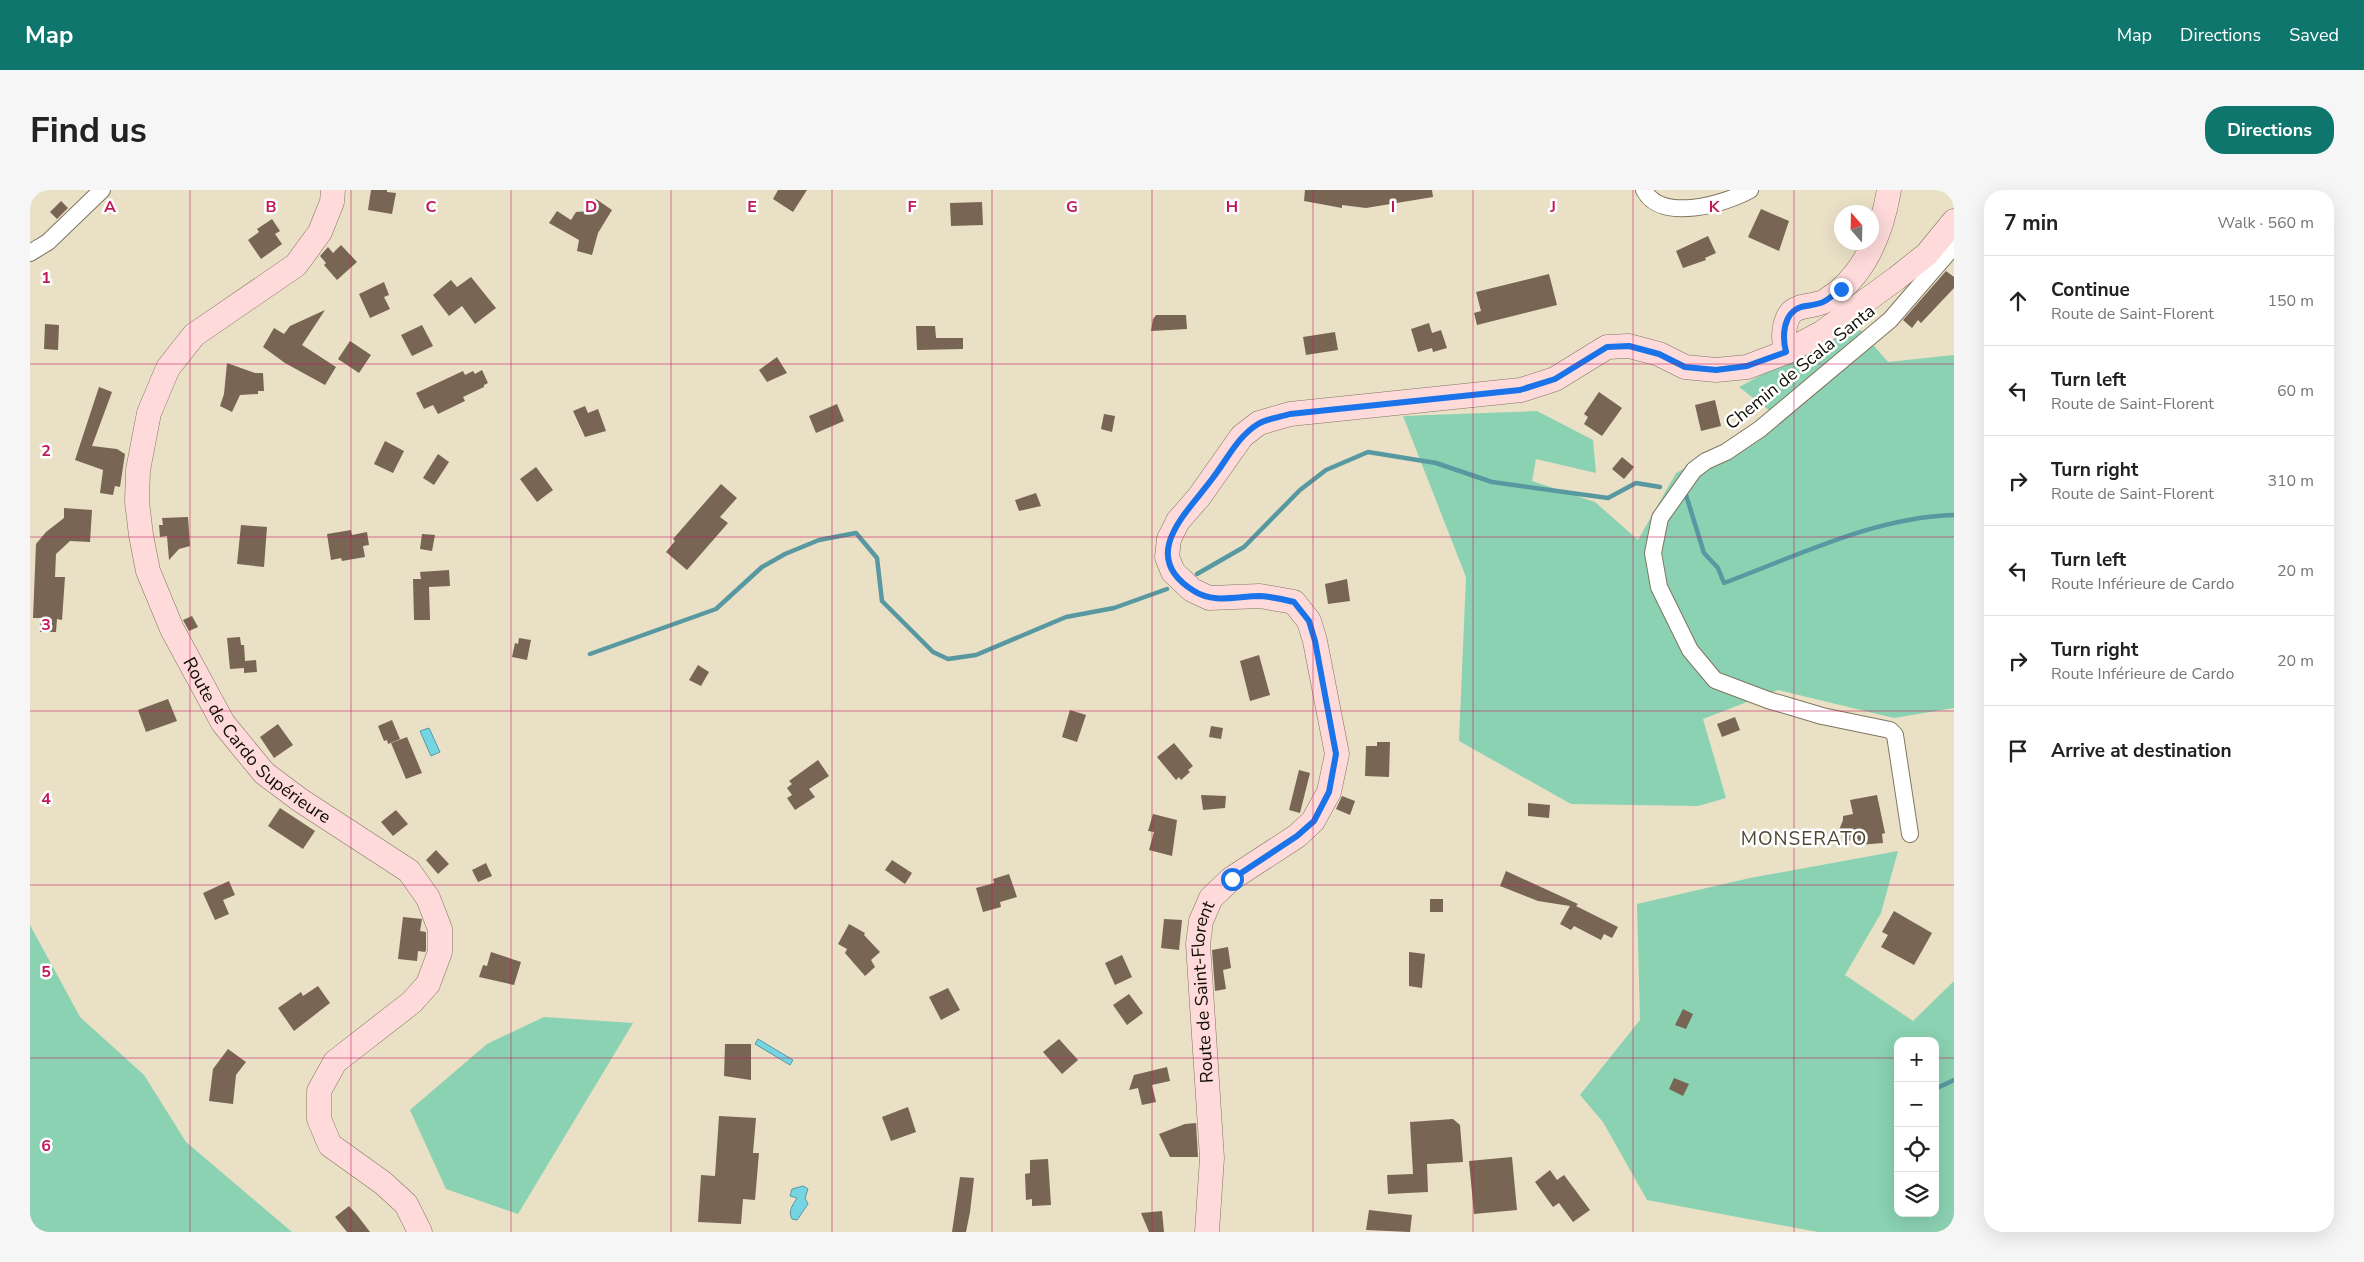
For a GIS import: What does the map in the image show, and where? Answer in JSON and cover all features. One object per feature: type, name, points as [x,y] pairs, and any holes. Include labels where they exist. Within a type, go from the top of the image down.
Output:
[{"type":"main road","name":"Route de Cardo Supérieure","points":[[333,190],[332,202],[320,232],[296,265],[194,336],[168,368],[149,413],[138,470],[137,502],[148,571],[172,629],[222,723],[264,773],[300,800],[409,871],[428,898],[440,929],[440,952],[428,984],[412,1002],[335,1062],[320,1091],[319,1101],[319,1119],[330,1145],[383,1183],[406,1204],[420,1232]]},
{"type":"main road","points":[[1786,352],[1784,345],[1786,322],[1790,313],[1800,308],[1824,302],[1841,289],[1866,259],[1885,214],[1889,190]]},
{"type":"main road","name":"Route de Saint-Florent","points":[[1207,1232],[1212,1158],[1198,944],[1201,921],[1211,898],[1232,879],[1297,836],[1314,821],[1329,792],[1336,754],[1309,621],[1294,602],[1282,598],[1260,596],[1208,598],[1192,590],[1173,572],[1167,557],[1169,539],[1178,521],[1199,497],[1242,436],[1259,423],[1290,414],[1520,390],[1555,379],[1607,347],[1629,346],[1659,354],[1685,367],[1716,370],[1747,366],[1786,352],[1823,332],[1927,254],[1954,221]]},
{"type":"street","points":[[30,253],[48,242],[102,190]]},
{"type":"street","points":[[1644,190],[1647,196],[1660,204],[1674,208],[1692,208],[1735,198],[1750,190]]},
{"type":"street","name":"Chemin de Scala Santa","points":[[1910,834],[1895,735],[1890,730],[1822,716],[1768,700],[1715,680],[1690,650],[1662,595],[1653,554],[1660,518],[1694,470],[1706,461],[1726,452],[1760,429],[1890,320],[1954,246]]},
{"type":"green space","points":[[1855,324],[1888,362],[1954,355],[1954,708],[1894,718],[1778,690],[1703,719],[1726,798],[1698,806],[1571,804],[1459,741],[1466,577],[1403,416],[1537,411],[1593,440],[1596,473],[1536,459],[1532,481],[1595,502],[1638,540],[1676,473],[1724,447],[1770,411],[1739,387]]},
{"type":"green space","points":[[1898,851],[1881,913],[1845,975],[1913,1021],[1954,981],[1954,1232],[1818,1232],[1647,1200],[1603,1122],[1580,1095],[1640,1020],[1637,904],[1750,878]]},
{"type":"green space","points":[[30,925],[80,1017],[144,1075],[186,1142],[292,1232],[30,1232]]},
{"type":"green space","points":[[544,1017],[633,1023],[518,1214],[446,1189],[410,1110],[487,1044]]},
{"type":"water","points":[[429,728],[440,752],[431,756],[420,731]]},
{"type":"water","points":[[758,1039],[793,1060],[790,1065],[755,1044]]},
{"type":"water","points":[[803,1186],[808,1189],[805,1198],[808,1204],[797,1220],[792,1219],[792,1206],[797,1198],[790,1196],[792,1189]]},
{"type":"building","points":[[371,190],[387,190],[387,192],[396,193],[392,214],[368,210]]},
{"type":"building","points":[[778,190],[807,190],[793,212],[773,199]]},
{"type":"building","points":[[1305,190],[1432,190],[1433,197],[1366,208],[1342,205],[1342,208],[1304,201]]},
{"type":"building","points":[[596,199],[612,210],[598,233],[592,255],[577,251],[579,240],[549,223],[557,211],[571,220],[576,212],[589,211]]},
{"type":"building","points":[[61,201],[68,208],[57,219],[50,212]]},
{"type":"building","points":[[982,202],[983,225],[951,226],[950,203]]},
{"type":"building","points":[[1761,209],[1789,221],[1779,251],[1748,237]]},
{"type":"building","points":[[272,219],[280,231],[275,234],[282,244],[261,259],[248,240],[259,232],[257,229]]},
{"type":"building","points":[[1708,236],[1716,253],[1705,258],[1706,260],[1683,268],[1676,251]]},
{"type":"building","points":[[341,245],[357,262],[337,280],[324,265],[326,263],[320,256],[328,247],[333,253]]},
{"type":"building","points":[[1946,271],[1954,277],[1954,288],[1921,323],[1918,320],[1912,328],[1903,320]]},
{"type":"building","points":[[1549,274],[1557,305],[1477,325],[1474,313],[1481,311],[1476,292]]},
{"type":"building","points":[[471,277],[496,308],[475,324],[462,306],[449,316],[433,295],[451,280],[457,287]]},
{"type":"building","points":[[384,282],[389,295],[384,297],[390,309],[370,318],[359,294]]},
{"type":"building","points":[[325,310],[302,345],[336,367],[325,385],[285,363],[263,347],[274,328],[284,334],[290,326]]},
{"type":"building","points":[[1156,315],[1186,315],[1187,329],[1151,331],[1153,319]]},
{"type":"building","points":[[1429,323],[1432,333],[1441,330],[1447,348],[1433,352],[1432,348],[1418,352],[1411,329]]},
{"type":"building","points":[[45,324],[59,325],[58,350],[44,349]]},
{"type":"building","points":[[422,325],[433,346],[412,356],[401,335]]},
{"type":"building","points":[[916,326],[935,326],[936,338],[963,338],[963,349],[917,350]]},
{"type":"building","points":[[1335,332],[1338,350],[1306,355],[1303,337]]},
{"type":"building","points":[[350,341],[371,355],[359,373],[338,359]]},
{"type":"building","points":[[777,357],[787,373],[767,382],[759,370]]},
{"type":"building","points":[[227,363],[255,373],[263,373],[264,391],[258,391],[258,394],[240,395],[232,412],[220,406],[224,394]]},
{"type":"building","points":[[482,370],[488,383],[484,387],[463,397],[465,401],[438,414],[433,405],[424,409],[416,393],[463,371],[465,375],[473,371],[475,374]]},
{"type":"building","points":[[99,387],[112,392],[92,446],[117,449],[125,454],[120,487],[115,486],[113,495],[100,493],[103,470],[75,460]]},
{"type":"building","points":[[1599,392],[1622,408],[1602,436],[1584,424],[1588,417],[1584,414]]},
{"type":"building","points":[[1715,400],[1721,426],[1701,431],[1695,405]]},
{"type":"building","points":[[837,404],[844,421],[816,433],[809,416]]},
{"type":"building","points":[[585,406],[588,413],[598,409],[606,431],[585,437],[573,411]]},
{"type":"building","points":[[1104,414],[1115,416],[1112,432],[1101,429]]},
{"type":"building","points":[[385,441],[404,451],[393,473],[374,464]]},
{"type":"building","points":[[438,454],[449,462],[434,485],[423,478]]},
{"type":"building","points":[[1622,457],[1634,467],[1624,479],[1612,469]]},
{"type":"building","points":[[536,467],[553,490],[537,502],[520,479]]},
{"type":"building","points":[[721,484],[737,498],[720,517],[728,523],[687,570],[666,552],[675,541],[673,539]]},
{"type":"building","points":[[1036,493],[1041,506],[1019,511],[1015,500]]},
{"type":"building","points":[[64,508],[92,510],[90,542],[70,541],[56,554],[55,577],[65,577],[62,620],[57,619],[56,632],[40,632],[41,618],[33,618],[36,544],[46,532],[64,518]]},
{"type":"building","points":[[188,517],[190,546],[179,549],[169,560],[167,536],[160,537],[159,525],[163,525],[162,518]]},
{"type":"building","points":[[241,525],[267,527],[264,567],[237,564]]},
{"type":"building","points":[[351,530],[352,535],[367,532],[369,545],[363,546],[365,557],[342,561],[341,558],[331,560],[327,534]]},
{"type":"building","points":[[422,534],[435,535],[432,551],[420,549]]},
{"type":"building","points":[[449,570],[450,586],[429,587],[430,620],[414,620],[413,579],[421,579],[420,572]]},
{"type":"building","points":[[1347,579],[1350,601],[1328,604],[1325,584]]},
{"type":"building","points":[[192,616],[198,627],[189,631],[183,620]]},
{"type":"building","points":[[240,637],[241,645],[244,645],[245,661],[256,660],[257,672],[244,673],[244,668],[230,669],[227,638]]},
{"type":"building","points":[[519,638],[531,640],[527,660],[512,657],[515,643],[518,644]]},
{"type":"building","points":[[1259,655],[1270,695],[1250,701],[1240,661]]},
{"type":"building","points":[[698,665],[709,672],[701,686],[689,680]]},
{"type":"building","points":[[168,699],[177,721],[146,732],[138,710]]},
{"type":"building","points":[[1070,710],[1086,715],[1077,742],[1062,737]]},
{"type":"building","points":[[1735,717],[1740,730],[1722,737],[1717,724]]},
{"type":"building","points":[[392,720],[400,739],[388,744],[387,740],[384,741],[378,726]]},
{"type":"building","points":[[278,724],[293,745],[274,758],[260,737]]},
{"type":"building","points":[[1211,726],[1223,728],[1221,739],[1209,737]]},
{"type":"building","points":[[407,737],[422,773],[406,779],[391,743]]},
{"type":"building","points":[[1377,742],[1390,742],[1389,777],[1365,776],[1366,746],[1377,746]]},
{"type":"building","points":[[1174,743],[1193,766],[1188,770],[1190,772],[1181,780],[1179,777],[1176,780],[1157,757]]},
{"type":"building","points":[[818,760],[829,776],[809,789],[815,797],[795,810],[787,798],[792,795],[787,788],[792,784],[789,781]]},
{"type":"building","points":[[1299,770],[1310,773],[1300,813],[1289,810]]},
{"type":"building","points":[[1201,795],[1226,796],[1225,808],[1203,810]]},
{"type":"building","points":[[1877,795],[1885,833],[1882,834],[1883,843],[1859,845],[1858,839],[1847,841],[1839,830],[1843,816],[1853,814],[1850,800]]},
{"type":"building","points":[[1342,796],[1355,801],[1350,815],[1336,809]]},
{"type":"building","points":[[1528,803],[1550,805],[1549,818],[1528,816]]},
{"type":"building","points":[[280,808],[315,831],[303,849],[268,826]]},
{"type":"building","points":[[396,810],[408,824],[393,836],[381,822]]},
{"type":"building","points":[[1153,814],[1177,820],[1172,856],[1149,850],[1154,832],[1148,831]]},
{"type":"building","points":[[436,850],[449,864],[438,874],[426,860]]},
{"type":"building","points":[[892,860],[912,873],[905,884],[885,870]]},
{"type":"building","points":[[486,863],[492,876],[478,882],[472,870]]},
{"type":"building","points":[[1506,871],[1578,904],[1576,906],[1618,927],[1612,938],[1604,934],[1601,940],[1574,926],[1571,930],[1560,924],[1570,906],[1538,901],[1500,886]]},
{"type":"building","points":[[1009,874],[1017,897],[1000,902],[1001,907],[983,912],[976,888],[994,883],[993,879]]},
{"type":"building","points":[[229,881],[235,895],[223,900],[229,914],[215,920],[203,893]]},
{"type":"building","points":[[1430,899],[1443,899],[1443,912],[1430,912]]},
{"type":"building","points":[[1894,911],[1932,933],[1914,965],[1881,947],[1888,935],[1882,932]]},
{"type":"building","points":[[403,917],[422,919],[420,931],[426,932],[426,950],[425,952],[418,951],[417,961],[398,959]]},
{"type":"building","points":[[1164,919],[1182,920],[1179,950],[1161,948]]},
{"type":"building","points":[[849,924],[865,933],[864,935],[880,952],[871,960],[875,967],[865,976],[845,953],[847,949],[838,944]]},
{"type":"building","points":[[1228,947],[1231,968],[1223,970],[1226,989],[1215,991],[1212,950]]},
{"type":"building","points":[[491,952],[521,962],[514,985],[479,977],[483,965],[487,966]]},
{"type":"building","points":[[1409,952],[1425,954],[1422,988],[1409,986]]},
{"type":"building","points":[[1122,955],[1132,977],[1115,985],[1105,963]]},
{"type":"building","points":[[318,986],[330,1003],[294,1031],[278,1008],[301,992],[303,996]]},
{"type":"building","points":[[948,988],[960,1010],[941,1020],[929,997]]},
{"type":"building","points":[[1129,994],[1143,1013],[1127,1025],[1113,1005]]},
{"type":"building","points":[[1683,1009],[1693,1014],[1686,1029],[1675,1025]]},
{"type":"building","points":[[1059,1039],[1078,1060],[1062,1074],[1043,1052]]},
{"type":"building","points":[[725,1044],[751,1044],[751,1080],[724,1076]]},
{"type":"building","points":[[228,1049],[246,1062],[236,1075],[233,1104],[209,1101],[213,1069]]},
{"type":"building","points":[[1167,1067],[1170,1081],[1152,1085],[1156,1102],[1142,1105],[1138,1088],[1129,1090],[1134,1075]]},
{"type":"building","points":[[1674,1078],[1689,1084],[1683,1096],[1669,1089]]},
{"type":"building","points":[[908,1107],[916,1132],[891,1141],[882,1117]]},
{"type":"building","points":[[719,1116],[756,1118],[753,1153],[759,1153],[755,1200],[743,1199],[741,1224],[698,1222],[701,1175],[715,1176]]},
{"type":"building","points":[[1453,1119],[1460,1125],[1463,1162],[1427,1164],[1428,1192],[1388,1194],[1387,1175],[1413,1174],[1410,1122]]},
{"type":"building","points":[[1196,1123],[1198,1157],[1170,1157],[1159,1134],[1185,1124]]},
{"type":"building","points":[[1512,1157],[1517,1210],[1474,1214],[1469,1161]]},
{"type":"building","points":[[1048,1159],[1051,1205],[1032,1206],[1032,1199],[1026,1200],[1025,1174],[1030,1173],[1030,1160]]},
{"type":"building","points":[[1550,1170],[1557,1180],[1564,1175],[1590,1210],[1573,1222],[1559,1203],[1553,1207],[1535,1182]]},
{"type":"building","points":[[960,1177],[974,1178],[970,1212],[966,1232],[952,1232]]},
{"type":"building","points":[[349,1206],[370,1232],[347,1232],[335,1217]]},
{"type":"building","points":[[1369,1210],[1412,1215],[1410,1232],[1366,1230]]},
{"type":"building","points":[[1162,1211],[1164,1232],[1149,1232],[1141,1213]]},
{"type":"waterway","points":[[1197,574],[1244,547],[1300,490],[1326,470],[1368,452],[1436,463],[1492,482],[1608,498],[1636,483],[1660,487]]},
{"type":"waterway","points":[[1686,495],[1704,553],[1718,568],[1724,583],[1808,550],[1866,530],[1924,517],[1954,515]]},
{"type":"waterway","points":[[590,654],[716,609],[762,567],[785,554],[819,540],[856,533],[877,558],[882,601],[933,652],[948,659],[976,655],[1066,617],[1114,608],[1167,589]]},
{"type":"waterway","points":[[1939,1087],[1954,1080]]},
{"type":"district","name":"MONSERATO","points":[[1804,838]]},
{"type":"route","points":[[1232,879],[1278,850],[1314,821],[1329,792],[1336,754],[1315,641],[1309,621],[1294,602],[1282,598],[1260,596],[1208,598],[1192,590],[1173,572],[1167,557],[1169,539],[1178,521],[1199,497],[1242,436],[1259,423],[1290,414],[1520,390],[1555,379],[1607,347],[1629,346],[1659,354],[1685,367],[1716,370],[1747,366],[1786,352],[1784,345],[1786,322],[1790,313],[1800,308],[1824,302],[1841,289]]}]
